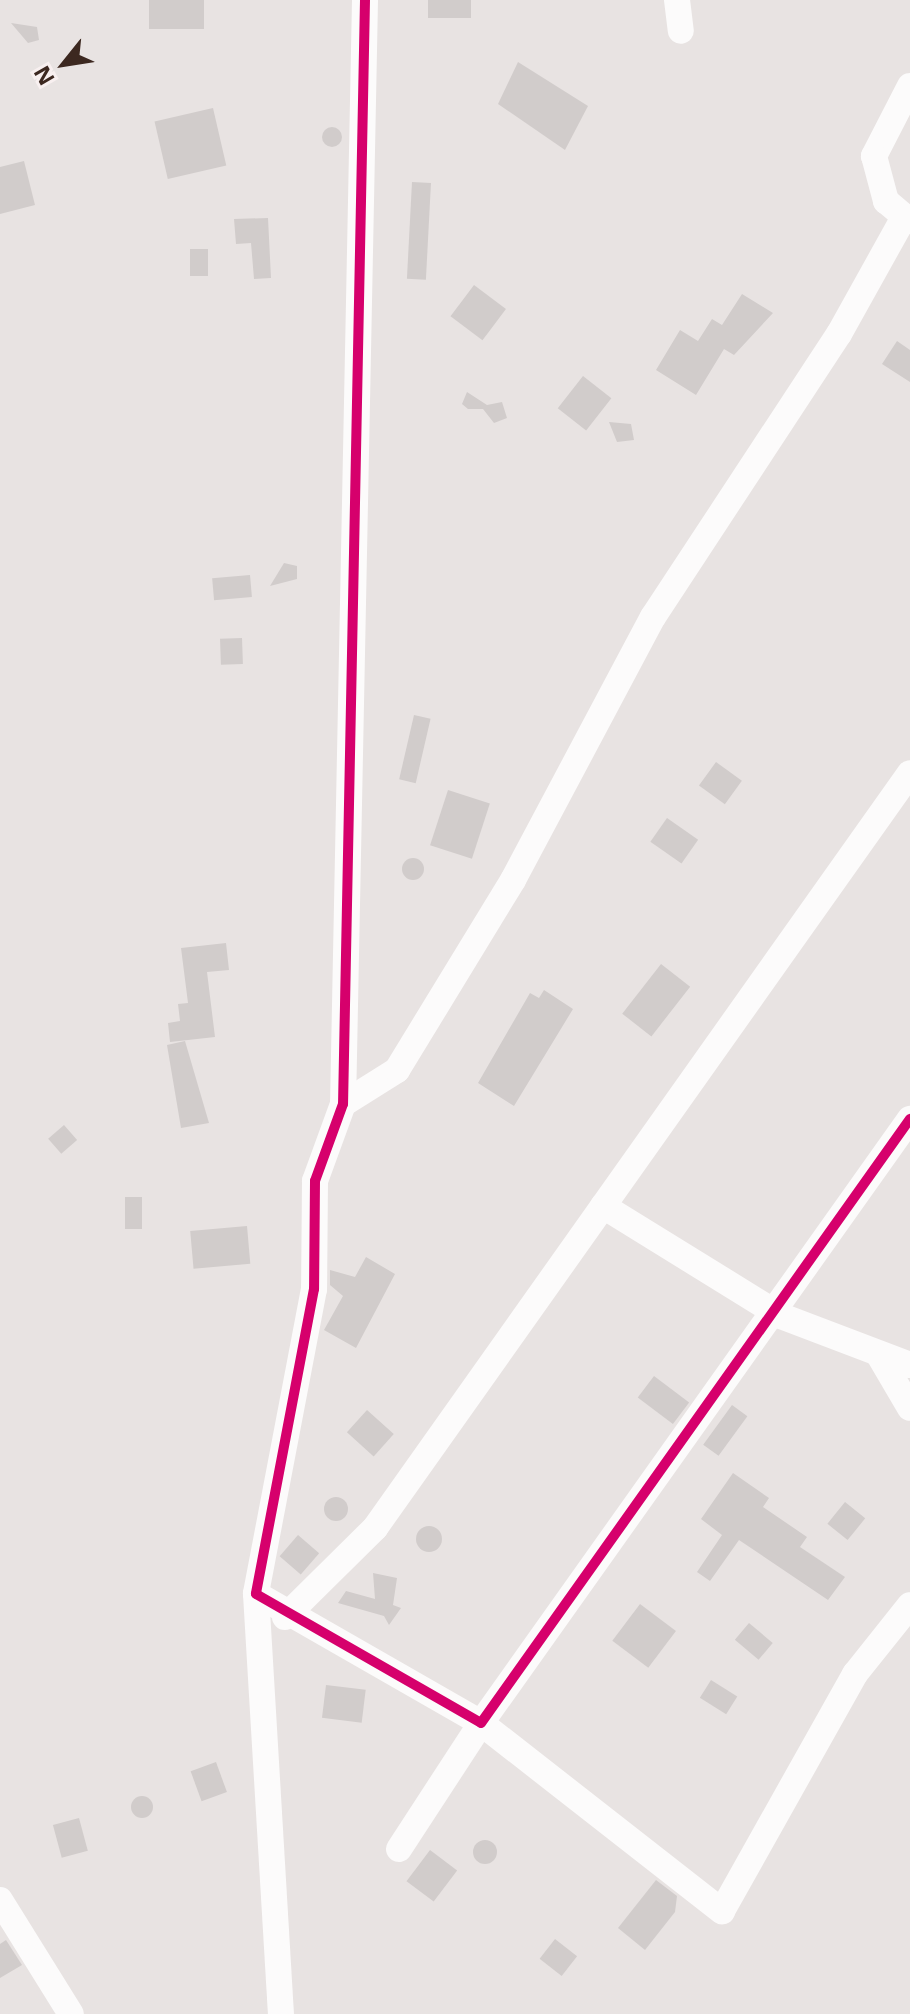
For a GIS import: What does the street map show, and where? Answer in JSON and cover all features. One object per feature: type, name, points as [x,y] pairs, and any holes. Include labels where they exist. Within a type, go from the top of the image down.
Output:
[{"type":"street","points":[[281,2014],[256,1594],[314,1289],[315,1181],[343,1104],[365,0]]},
{"type":"street","points":[[677,0],[681,31]]},
{"type":"street","points":[[343,1104],[397,1070],[513,880],[653,617],[839,334],[907,220],[877,182],[874,156],[910,86]]},
{"type":"street","points":[[285,1617],[375,1528],[910,773]]},
{"type":"street","points":[[399,1849],[481,1723],[910,1119]]},
{"type":"street","points":[[603,1206],[775,1313],[880,1357],[910,1365]]},
{"type":"street","points":[[880,1357],[910,1408]]},
{"type":"street","points":[[256,1594],[285,1617],[481,1723],[722,1911],[855,1674],[910,1605]]},
{"type":"street","points":[[0,1900],[71,2014]]},
{"type":"building","points":[[149,0],[204,0],[204,29],[149,29]]},
{"type":"building","points":[[428,0],[471,0],[471,18],[428,18]]},
{"type":"building","points":[[11,23],[37,27],[39,40],[28,43]]},
{"type":"building","points":[[518,62],[588,106],[565,150],[498,104]]},
{"type":"building","points":[[213,108],[226,165],[168,179],[155,121]]},
{"type":"building","points":[[328,127],[336,127],[342,137],[336,147],[328,147],[322,141],[322,133]]},
{"type":"building","points":[[24,161],[35,205],[0,214],[0,167]]},
{"type":"building","points":[[412,182],[431,183],[426,280],[407,279]]},
{"type":"building","points":[[268,218],[271,278],[254,279],[251,243],[236,244],[234,219]]},
{"type":"building","points":[[190,249],[208,249],[208,276],[190,276]]},
{"type":"building","points":[[474,285],[506,309],[482,340],[451,316]]},
{"type":"building","points":[[742,294],[773,313],[734,355],[724,349],[696,395],[656,370],[680,330],[698,341],[712,319],[722,325]]},
{"type":"building","points":[[897,341],[910,350],[910,382],[882,364]]},
{"type":"building","points":[[583,376],[611,398],[586,430],[558,408]]},
{"type":"building","points":[[467,392],[487,405],[502,402],[507,418],[494,423],[483,409],[468,409],[462,404]]},
{"type":"building","points":[[609,422],[631,424],[634,440],[617,442]]},
{"type":"building","points":[[284,563],[297,566],[297,579],[270,586]]},
{"type":"building","points":[[250,575],[252,597],[214,600],[212,578]]},
{"type":"building","points":[[242,638],[243,664],[221,665],[220,639]]},
{"type":"building","points":[[414,715],[431,719],[416,783],[399,779]]},
{"type":"building","points":[[716,762],[742,781],[725,804],[699,785]]},
{"type":"building","points":[[448,790],[490,804],[472,859],[430,845]]},
{"type":"building","points":[[667,818],[698,840],[681,864],[650,842]]},
{"type":"building","points":[[413,858],[421,861],[424,869],[421,877],[413,880],[405,877],[402,869],[405,861]]},
{"type":"building","points":[[226,943],[229,970],[207,972],[215,1037],[170,1042],[168,1023],[180,1021],[178,1004],[188,1003],[181,948]]},
{"type":"building","points":[[661,964],[690,987],[651,1036],[622,1014]]},
{"type":"building","points":[[544,990],[573,1009],[514,1106],[478,1083],[530,993],[539,998]]},
{"type":"building","points":[[185,1041],[209,1123],[181,1128],[167,1045]]},
{"type":"building","points":[[64,1125],[77,1140],[61,1154],[48,1139]]},
{"type":"building","points":[[125,1197],[142,1197],[142,1229],[125,1229]]},
{"type":"building","points":[[247,1226],[250,1264],[194,1269],[190,1231]]},
{"type":"building","points":[[366,1257],[395,1274],[356,1348],[324,1330],[343,1296],[330,1285],[330,1270],[355,1277]]},
{"type":"building","points":[[654,1376],[689,1402],[673,1424],[638,1398]]},
{"type":"building","points":[[732,1405],[747,1416],[719,1456],[703,1445]]},
{"type":"building","points":[[367,1410],[394,1434],[374,1456],[347,1432]]},
{"type":"building","points":[[733,1473],[769,1498],[763,1507],[807,1537],[800,1547],[845,1577],[828,1600],[739,1540],[710,1581],[697,1572],[722,1535],[701,1519]]},
{"type":"building","points":[[336,1497],[344,1501],[348,1509],[344,1517],[336,1521],[328,1517],[324,1509],[328,1501]]},
{"type":"building","points":[[845,1502],[865,1518],[848,1540],[827,1524]]},
{"type":"building","points":[[429,1526],[438,1530],[442,1539],[438,1548],[429,1552],[420,1548],[416,1539],[420,1530]]},
{"type":"building","points":[[298,1535],[319,1553],[301,1575],[280,1556]]},
{"type":"building","points":[[373,1573],[397,1578],[393,1605],[401,1608],[389,1625],[384,1616],[338,1603],[346,1591],[375,1599]]},
{"type":"building","points":[[640,1604],[676,1631],[648,1668],[612,1641]]},
{"type":"building","points":[[749,1623],[773,1643],[759,1660],[735,1640]]},
{"type":"building","points":[[711,1680],[737,1696],[726,1714],[700,1698]]},
{"type":"building","points":[[326,1685],[366,1690],[362,1723],[322,1718]]},
{"type":"building","points":[[216,1762],[227,1792],[202,1801],[191,1771]]},
{"type":"building","points":[[142,1796],[150,1799],[153,1807],[150,1815],[142,1818],[134,1815],[131,1807],[134,1799]]},
{"type":"building","points":[[79,1818],[88,1851],[62,1858],[53,1825]]},
{"type":"building","points":[[485,1840],[493,1844],[497,1852],[493,1860],[485,1864],[477,1860],[473,1852],[477,1844]]},
{"type":"building","points":[[430,1850],[457,1870],[434,1902],[407,1881]]},
{"type":"building","points":[[656,1880],[677,1896],[675,1912],[645,1950],[618,1928]]},
{"type":"building","points":[[555,1939],[577,1956],[562,1976],[540,1959]]},
{"type":"building","points":[[6,1940],[22,1965],[0,1978],[0,1944]]},
{"type":"cycle path","points":[[365,0],[343,1104],[315,1181],[314,1289],[256,1594],[481,1723],[910,1119]]}]
